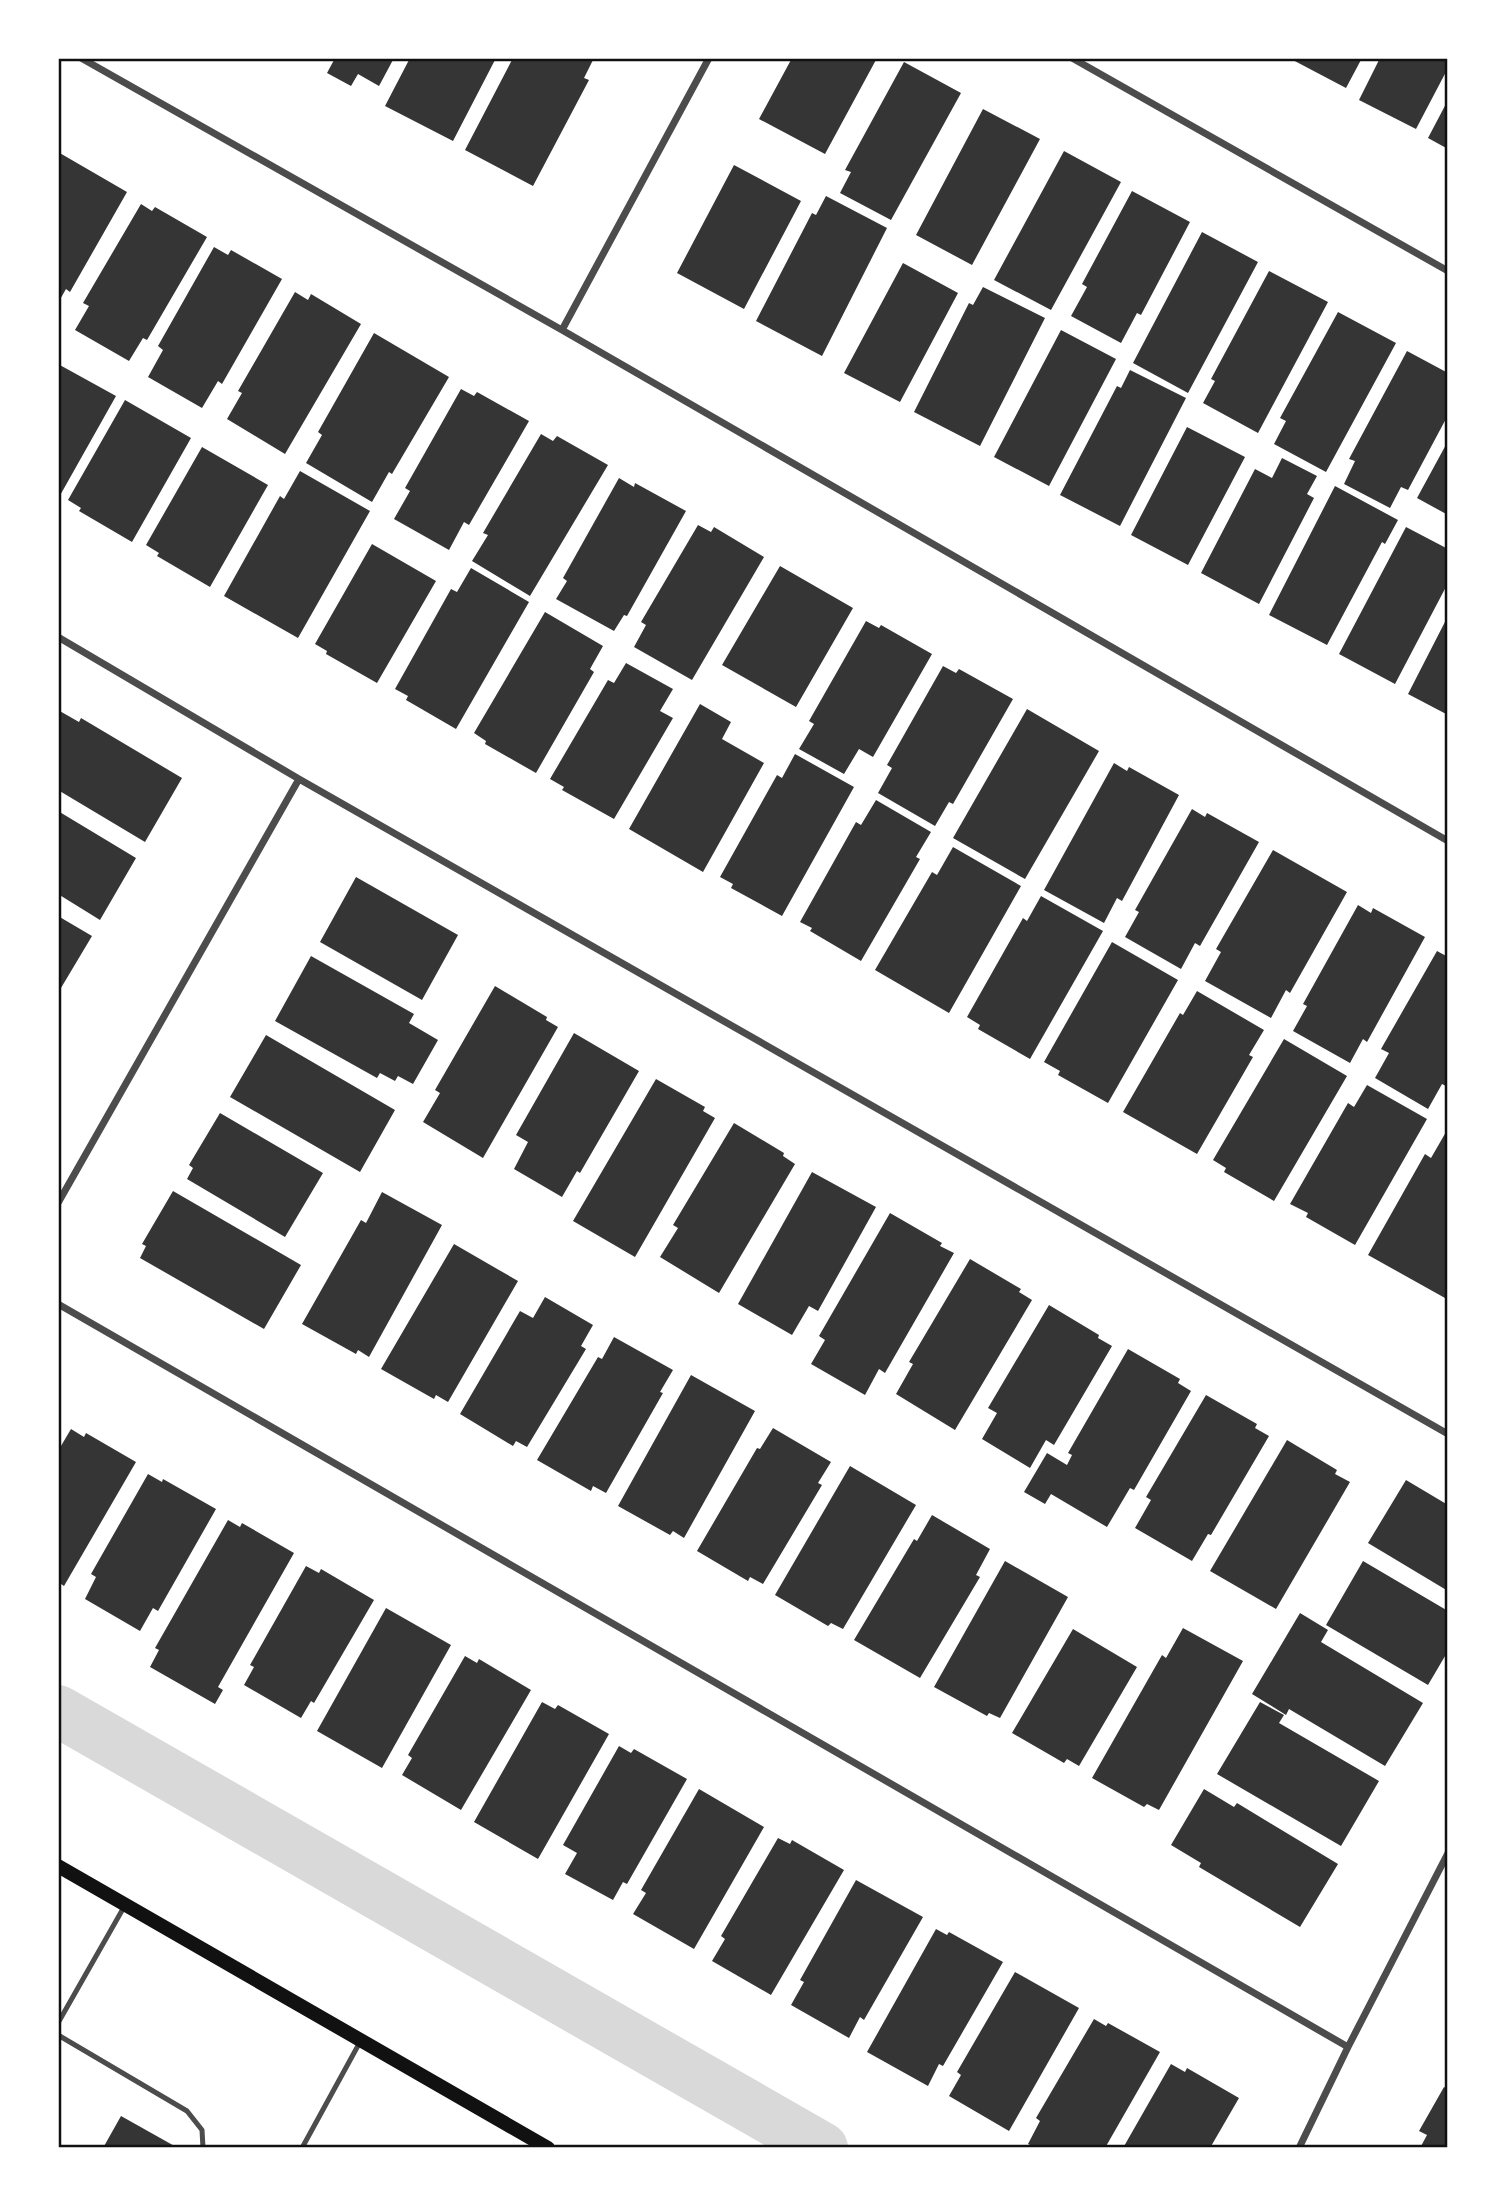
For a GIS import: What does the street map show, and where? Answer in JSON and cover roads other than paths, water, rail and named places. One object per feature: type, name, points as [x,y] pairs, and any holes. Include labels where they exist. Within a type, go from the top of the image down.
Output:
[{"type":"main road","points":[[58,1866],[548,2148]]},
{"type":"street","points":[[81,58],[562,330],[1448,841]]},
{"type":"street","points":[[562,330],[709,58]]},
{"type":"street","points":[[1072,58],[1448,271]]},
{"type":"street","points":[[58,637],[299,779],[1448,1434]]},
{"type":"street","points":[[58,1203],[299,779]]},
{"type":"street","points":[[58,1304],[1348,2046]]},
{"type":"street","points":[[1299,2148],[1348,2046],[1448,1853]]},
{"type":"lane","points":[[58,2023],[125,1905]]},
{"type":"lane","points":[[58,2035],[187,2111],[202,2130],[203,2148]]},
{"type":"lane","points":[[302,2148],[362,2039]]},
{"type":"waterway","points":[[58,1711],[822,2148]]}]
